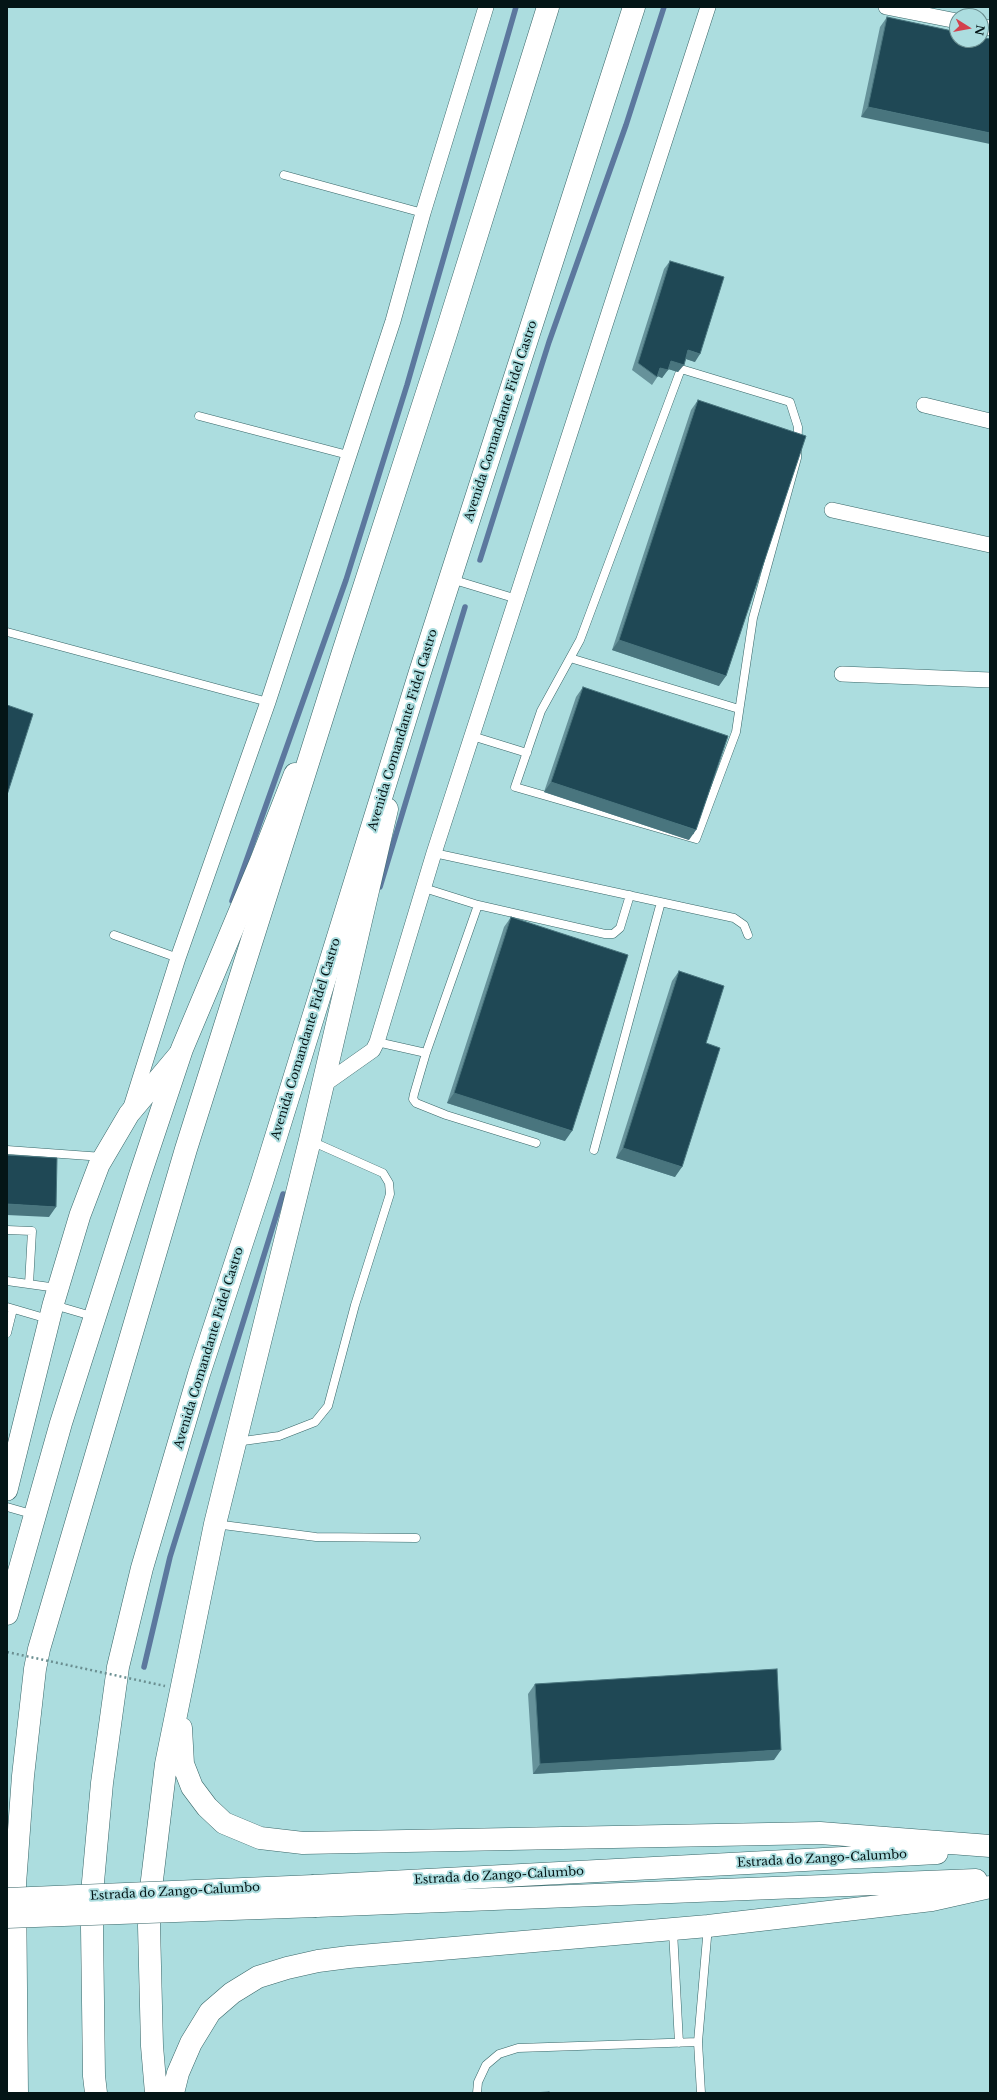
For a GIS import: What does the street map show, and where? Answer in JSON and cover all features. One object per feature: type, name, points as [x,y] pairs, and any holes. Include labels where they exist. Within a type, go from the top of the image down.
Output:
[{"type":"main road","points":[[17,2093],[16,1884],[23,1776],[35,1669],[40,1649],[186,1148],[342,652],[445,337],[548,7]]},
{"type":"main road","name":"Avenida Comandante Fidel Castro","points":[[96,2093],[92,1952],[93,1882],[102,1783],[118,1667],[142,1568],[199,1374],[264,1174],[420,672],[634,7]]},
{"type":"main road","points":[[7,1614],[61,1423],[182,1050],[261,861],[342,652]]},
{"type":"main road","points":[[156,2093],[150,1987],[152,1880],[166,1764],[190,1640],[215,1524],[310,1140],[420,672]]},
{"type":"main road","points":[[190,1640],[182,1702],[181,1733],[183,1764],[192,1787],[207,1807],[224,1823],[260,1838],[303,1843],[820,1833],[990,1846]]},
{"type":"main road","name":"Estrada do Zango-Calumbo","points":[[7,1918],[990,1851]]},
{"type":"main road","name":"Estrada do Zango-Calumbo","points":[[7,1899],[315,1896],[990,1880]]},
{"type":"main road","points":[[173,2093],[178,2073],[191,2043],[210,2012],[232,1993],[258,1977],[318,1961],[349,1957],[673,1930],[932,1900],[990,1887]]},
{"type":"street","points":[[129,1114],[178,958],[268,702],[393,321],[423,212],[486,7]]},
{"type":"street","points":[[322,1086],[373,1050],[377,1042],[434,853],[708,7]]},
{"type":"street","points":[[886,7],[949,19]]},
{"type":"street","points":[[924,405],[990,421]]},
{"type":"street","points":[[832,510],[990,545]]},
{"type":"street","points":[[842,674],[990,680]]},
{"type":"street","points":[[7,1490],[53,1304],[80,1215],[99,1165],[129,1114],[182,1050]]},
{"type":"lane","points":[[284,176],[423,212]]},
{"type":"lane","points":[[681,369],[790,402],[798,427],[797,458],[753,618],[739,709],[736,732],[696,838],[515,787],[541,711],[580,640],[681,369]]},
{"type":"lane","points":[[199,416],[348,455]]},
{"type":"lane","points":[[451,578],[517,599]]},
{"type":"lane","points":[[7,632],[268,702]]},
{"type":"lane","points":[[570,658],[739,709]]},
{"type":"lane","points":[[472,736],[527,753]]},
{"type":"lane","points":[[434,853],[734,918],[744,925],[748,935]]},
{"type":"lane","points":[[424,888],[478,905],[605,934],[613,934],[620,928],[630,895]]},
{"type":"lane","points":[[594,1150],[661,902]]},
{"type":"lane","points":[[478,905],[426,1053],[413,1098],[416,1103],[536,1143]]},
{"type":"lane","points":[[114,935],[178,958]]},
{"type":"lane","points":[[377,1042],[426,1053]]},
{"type":"lane","points":[[235,1442],[279,1436],[315,1422],[328,1406],[355,1305],[390,1194],[389,1183],[383,1173],[310,1140]]},
{"type":"lane","points":[[7,1150],[104,1157]]},
{"type":"lane","points":[[7,1230],[32,1231],[29,1284]]},
{"type":"lane","points":[[7,1281],[29,1284],[53,1304]]},
{"type":"lane","points":[[7,1333],[10,1308],[53,1304],[95,1317]]},
{"type":"lane","points":[[7,1507],[35,1515]]},
{"type":"lane","points":[[215,1524],[316,1537],[416,1538]]},
{"type":"lane","points":[[701,2093],[698,2042],[708,1926]]},
{"type":"lane","points":[[673,1930],[679,2043]]},
{"type":"lane","points":[[478,2093],[478,2082],[486,2065],[499,2054],[518,2048],[698,2042]]},
{"type":"path","points":[[7,1652],[165,1686]]},
{"type":"building","points":[[887,17],[949,30],[949,48],[989,48],[990,39],[990,133],[868,107]]},
{"type":"building","points":[[670,261],[724,277],[700,354],[688,350],[684,365],[671,361],[668,370],[660,368],[657,377],[638,363]]},
{"type":"building","points":[[698,400],[806,436],[726,676],[619,640]]},
{"type":"building","points":[[583,687],[728,736],[696,830],[551,782]]},
{"type":"building","points":[[7,705],[33,714],[7,795]]},
{"type":"building","points":[[511,917],[628,955],[572,1131],[454,1093]]},
{"type":"building","points":[[679,971],[724,986],[706,1043],[720,1048],[682,1167],[623,1148]]},
{"type":"building","points":[[7,1155],[57,1158],[56,1207],[7,1204]]},
{"type":"building","points":[[777,1669],[781,1750],[540,1764],[535,1684]]},
{"type":"waterway","points":[[232,901],[346,580],[407,385],[516,7]]},
{"type":"waterway","points":[[480,560],[549,342],[626,125],[664,7]]},
{"type":"waterway","points":[[380,887],[465,607]]},
{"type":"waterway","points":[[144,1667],[170,1557],[283,1194]]}]
